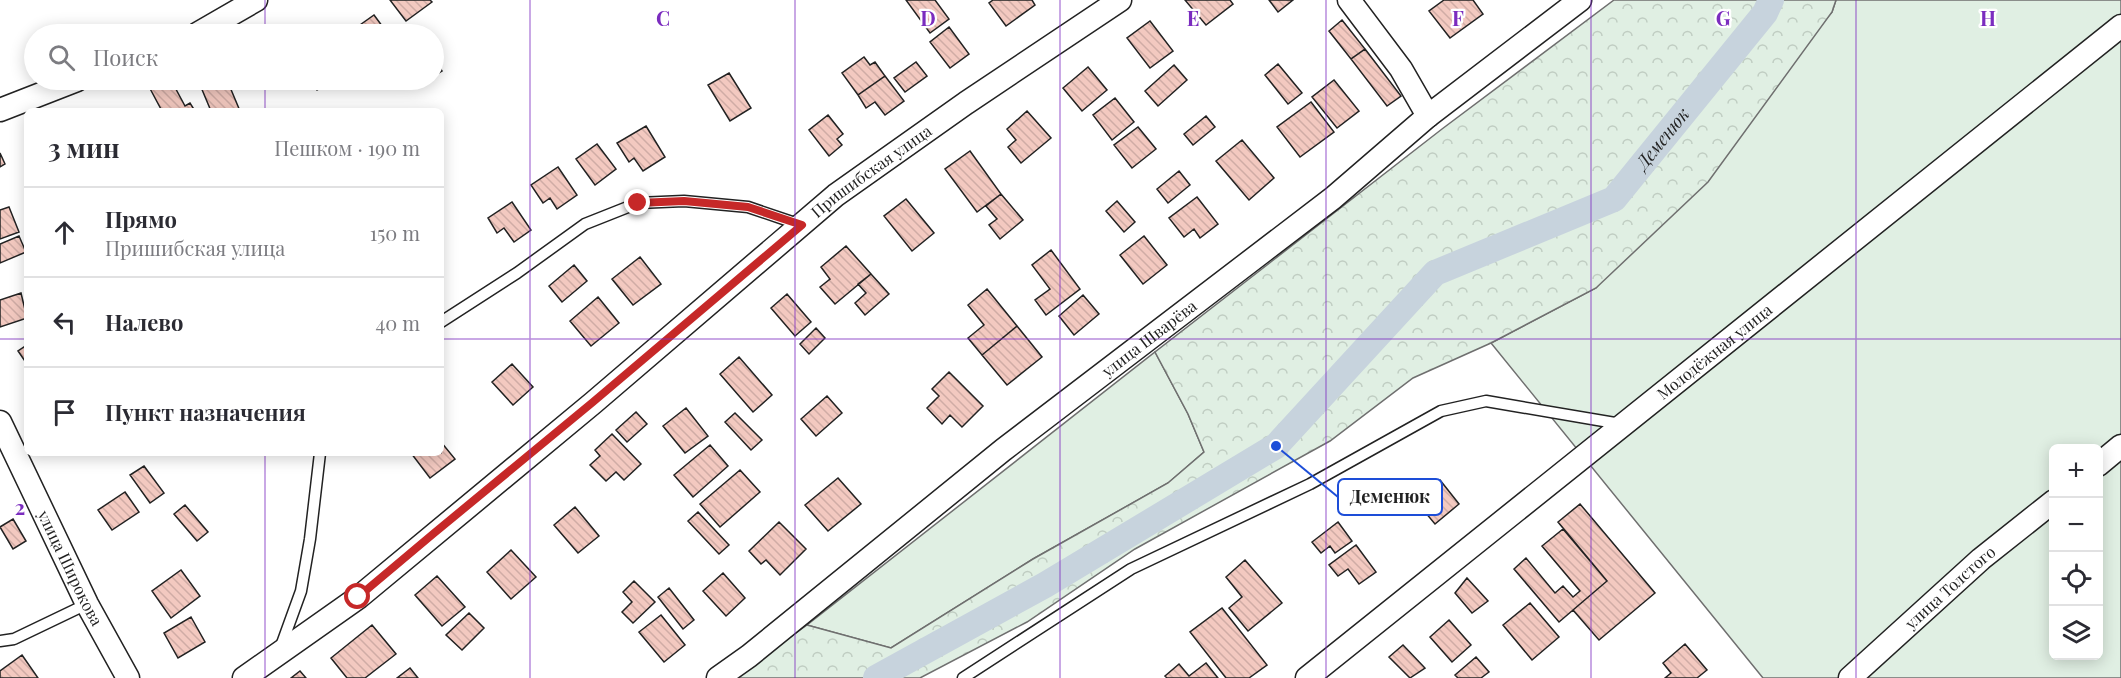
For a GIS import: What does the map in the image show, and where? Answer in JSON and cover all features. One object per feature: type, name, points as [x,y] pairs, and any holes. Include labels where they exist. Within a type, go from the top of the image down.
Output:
[{"type":"street","points":[[214,24],[256,0]]},
{"type":"street","name":"Пришибская улица","points":[[244,678],[358,597],[593,402],[836,195],[966,103],[1120,0]]},
{"type":"street","points":[[1349,0],[1401,69],[1428,116]]},
{"type":"street","name":"улица Шварёва","points":[[718,678],[749,656],[1003,450],[1333,198],[1428,116],[1580,0]]},
{"type":"street","name":"Молодёжная улица","points":[[1307,678],[2121,26]]},
{"type":"street","points":[[0,110],[51,90]]},
{"type":"street","name":"улица Широкова","points":[[0,422],[87,604],[128,678]]},
{"type":"street","points":[[2103,461],[2121,446]]},
{"type":"street","name":"улица Толстого","points":[[1850,678],[1981,559],[2049,505]]},
{"type":"lane","points":[[444,320],[517,273],[585,224],[638,203],[684,201],[748,207],[802,225]]},
{"type":"lane","points":[[963,678],[1131,569],[1310,484],[1441,411],[1486,401],[1622,424]]},
{"type":"lane","points":[[279,652],[301,591],[320,456]]},
{"type":"lane","points":[[0,640],[14,639],[87,604]]},
{"type":"green space","points":[[1614,0],[1836,0],[1832,12],[1708,182],[1596,288],[1491,343],[1413,378],[1330,441],[1135,549],[1027,622],[920,678],[733,678],[807,625],[891,648],[1033,559],[1168,483],[1204,452],[1188,414],[1155,352],[1442,129]]},
{"type":"green space","points":[[1836,0],[2121,0],[2121,678],[1763,678],[1491,343],[1596,288],[1832,12]]},
{"type":"green space","points":[[1155,352],[1188,414],[1204,452],[1168,483],[1033,559],[891,648],[807,625]]},
{"type":"building","points":[[390,0],[430,0],[432,2],[406,21]]},
{"type":"building","points":[[906,0],[935,0],[949,19],[930,33]]},
{"type":"building","points":[[993,0],[1032,0],[1035,5],[1006,26],[989,3]]},
{"type":"building","points":[[1185,0],[1230,0],[1233,4],[1206,25]]},
{"type":"building","points":[[1269,0],[1293,0],[1278,12]]},
{"type":"building","points":[[1444,0],[1473,0],[1483,14],[1450,38],[1429,11]]},
{"type":"building","points":[[374,15],[381,24],[361,24]]},
{"type":"building","points":[[1342,20],[1365,49],[1351,59],[1329,31]]},
{"type":"building","points":[[1150,21],[1173,51],[1150,68],[1127,38]]},
{"type":"building","points":[[949,27],[969,54],[950,68],[930,42]]},
{"type":"building","points":[[1365,49],[1401,96],[1387,106],[1351,59]]},
{"type":"building","points":[[864,57],[870,65],[875,62],[885,76],[858,95],[842,73]]},
{"type":"building","points":[[916,62],[927,76],[905,92],[894,78]]},
{"type":"building","points":[[1278,64],[1302,93],[1288,104],[1265,75]]},
{"type":"building","points":[[1174,65],[1187,80],[1158,106],[1145,91]]},
{"type":"building","points":[[1088,67],[1107,90],[1082,111],[1063,88]]},
{"type":"building","points":[[729,73],[751,108],[730,121],[708,85]]},
{"type":"building","points":[[885,76],[904,101],[885,115],[875,102],[866,108],[858,95]]},
{"type":"building","points":[[1334,80],[1359,111],[1337,128],[1312,97]]},
{"type":"building","points":[[151,90],[176,90],[185,106],[190,103],[193,108],[160,108]]},
{"type":"building","points":[[202,90],[231,90],[239,108],[210,108]]},
{"type":"building","points":[[1115,98],[1134,122],[1112,140],[1093,115]]},
{"type":"building","points":[[1311,102],[1334,132],[1300,157],[1277,127]]},
{"type":"building","points":[[1027,111],[1051,138],[1021,163],[1008,147],[1016,140],[1007,129]]},
{"type":"building","points":[[828,115],[843,134],[837,139],[842,145],[829,156],[809,130]]},
{"type":"building","points":[[1206,116],[1215,127],[1193,145],[1184,134]]},
{"type":"building","points":[[646,126],[665,157],[643,171],[634,158],[629,162],[617,143]]},
{"type":"building","points":[[1138,127],[1156,149],[1132,168],[1114,145]]},
{"type":"building","points":[[1242,140],[1274,178],[1249,200],[1216,161]]},
{"type":"building","points":[[597,144],[616,169],[595,185],[576,159]]},
{"type":"building","points":[[970,151],[1001,194],[977,212],[945,169]]},
{"type":"building","points":[[0,153],[5,164],[0,167]]},
{"type":"building","points":[[558,167],[577,195],[557,209],[550,198],[543,203],[531,185]]},
{"type":"building","points":[[1179,171],[1190,185],[1168,203],[1157,189]]},
{"type":"building","points":[[1001,194],[1023,220],[1000,239],[989,225],[997,219],[986,206]]},
{"type":"building","points":[[1197,197],[1218,224],[1200,238],[1194,229],[1184,237],[1169,218]]},
{"type":"building","points":[[906,199],[934,233],[912,251],[884,216]]},
{"type":"building","points":[[1117,201],[1135,222],[1124,232],[1106,211]]},
{"type":"building","points":[[512,202],[531,230],[514,242],[504,228],[497,233],[488,218]]},
{"type":"building","points":[[9,207],[19,232],[0,239],[0,210]]},
{"type":"building","points":[[19,236],[24,253],[0,263],[0,244]]},
{"type":"building","points":[[1144,236],[1167,265],[1143,284],[1120,255]]},
{"type":"building","points":[[846,246],[871,274],[835,304],[820,287],[830,279],[821,267]]},
{"type":"building","points":[[1051,250],[1080,289],[1046,315],[1035,300],[1050,289],[1032,265]]},
{"type":"building","points":[[640,257],[661,284],[633,305],[612,279]]},
{"type":"building","points":[[574,265],[587,281],[562,302],[549,286]]},
{"type":"building","points":[[871,274],[889,294],[865,315],[855,303],[866,293],[858,284]]},
{"type":"building","points":[[987,289],[1017,326],[982,355],[968,338],[984,325],[968,305]]},
{"type":"building","points":[[21,293],[24,319],[0,327],[0,300]]},
{"type":"building","points":[[787,294],[811,322],[795,336],[771,308]]},
{"type":"building","points":[[1083,295],[1099,314],[1074,335],[1059,316]]},
{"type":"building","points":[[598,297],[619,323],[591,346],[570,321]]},
{"type":"building","points":[[1017,326],[1042,357],[1007,385],[982,355]]},
{"type":"building","points":[[816,328],[825,338],[809,354],[800,344]]},
{"type":"building","points":[[24,347],[24,360],[18,351]]},
{"type":"building","points":[[739,357],[772,395],[753,412],[720,374]]},
{"type":"building","points":[[512,364],[533,387],[513,405],[492,382]]},
{"type":"building","points":[[949,372],[983,406],[962,427],[950,415],[942,424],[927,408],[939,396],[932,389]]},
{"type":"building","points":[[827,396],[842,413],[816,436],[801,419]]},
{"type":"building","points":[[686,408],[708,436],[685,453],[663,426]]},
{"type":"building","points":[[636,412],[647,424],[627,442],[616,430]]},
{"type":"building","points":[[735,413],[762,440],[751,450],[725,422]]},
{"type":"building","points":[[612,434],[641,464],[624,480],[616,472],[606,481],[590,465],[600,456],[595,450]]},
{"type":"building","points":[[710,445],[728,466],[693,497],[674,475]]},
{"type":"building","points":[[444,446],[455,459],[430,478],[413,456],[444,456]]},
{"type":"building","points":[[144,466],[164,493],[150,503],[130,475]]},
{"type":"building","points":[[740,470],[760,492],[720,527],[700,504]]},
{"type":"building","points":[[838,478],[861,504],[828,531],[805,505]]},
{"type":"building","points":[[1440,480],[1459,504],[1435,524],[1415,500]]},
{"type":"building","points":[[125,492],[139,512],[112,530],[98,510]]},
{"type":"building","points":[[1580,504],[1655,593],[1599,640],[1573,610],[1607,581],[1558,522]]},
{"type":"building","points":[[185,505],[208,532],[197,541],[174,514]]},
{"type":"building","points":[[575,507],[599,536],[578,553],[554,525]]},
{"type":"building","points":[[698,512],[729,545],[719,554],[688,521]]},
{"type":"building","points":[[13,519],[26,541],[13,549],[0,527]]},
{"type":"building","points":[[779,522],[806,549],[780,575],[766,560],[761,564],[749,551]]},
{"type":"building","points":[[1338,522],[1352,541],[1335,553],[1330,546],[1321,553],[1312,542]]},
{"type":"building","points":[[1563,529],[1607,581],[1559,622],[1514,569],[1526,558],[1555,593],[1563,586],[1573,597],[1580,591],[1542,546]]},
{"type":"building","points":[[1356,545],[1376,572],[1359,584],[1348,569],[1338,576],[1329,565]]},
{"type":"building","points":[[511,550],[536,577],[511,599],[487,572]]},
{"type":"building","points":[[1245,560],[1282,603],[1248,631],[1229,608],[1242,597],[1226,577]]},
{"type":"building","points":[[181,570],[200,596],[171,618],[152,591]]},
{"type":"building","points":[[723,573],[745,598],[726,616],[703,591]]},
{"type":"building","points":[[437,576],[465,607],[442,626],[415,595]]},
{"type":"building","points":[[1467,578],[1488,601],[1472,613],[1455,593]]},
{"type":"building","points":[[634,581],[655,602],[633,623],[622,612],[632,602],[623,592]]},
{"type":"building","points":[[669,588],[694,620],[683,629],[658,597]]},
{"type":"building","points":[[1530,603],[1559,637],[1532,660],[1503,625]]},
{"type":"building","points":[[1222,608],[1267,665],[1249,678],[1226,678],[1190,632]]},
{"type":"building","points":[[469,613],[484,628],[462,650],[446,635]]},
{"type":"building","points":[[661,615],[685,645],[664,662],[639,632]]},
{"type":"building","points":[[191,617],[205,642],[178,658],[164,633]]},
{"type":"building","points":[[1449,620],[1471,645],[1452,662],[1430,637]]},
{"type":"building","points":[[372,625],[396,654],[365,678],[347,678],[331,658]]},
{"type":"building","points":[[1685,644],[1707,670],[1697,678],[1665,678],[1671,673],[1663,663]]},
{"type":"building","points":[[1403,645],[1425,668],[1410,678],[1389,657]]},
{"type":"building","points":[[22,655],[38,678],[0,678],[0,671]]},
{"type":"building","points":[[1476,657],[1489,672],[1481,678],[1458,678],[1455,675]]},
{"type":"building","points":[[1206,663],[1218,678],[1167,678],[1165,676],[1179,664],[1189,676]]},
{"type":"building","points":[[410,668],[418,678],[397,678]]},
{"type":"building","points":[[300,671],[306,678],[291,678]]},
{"type":"waterway","name":"Деменюк","points":[[876,678],[1045,585],[1276,446],[1435,273],[1614,199],[1765,13],[1771,0]]},
{"type":"place","name":"Деменюк","points":[[1276,446]]},
{"type":"route","points":[[358,597],[802,225],[748,207],[684,201],[638,203]]}]
